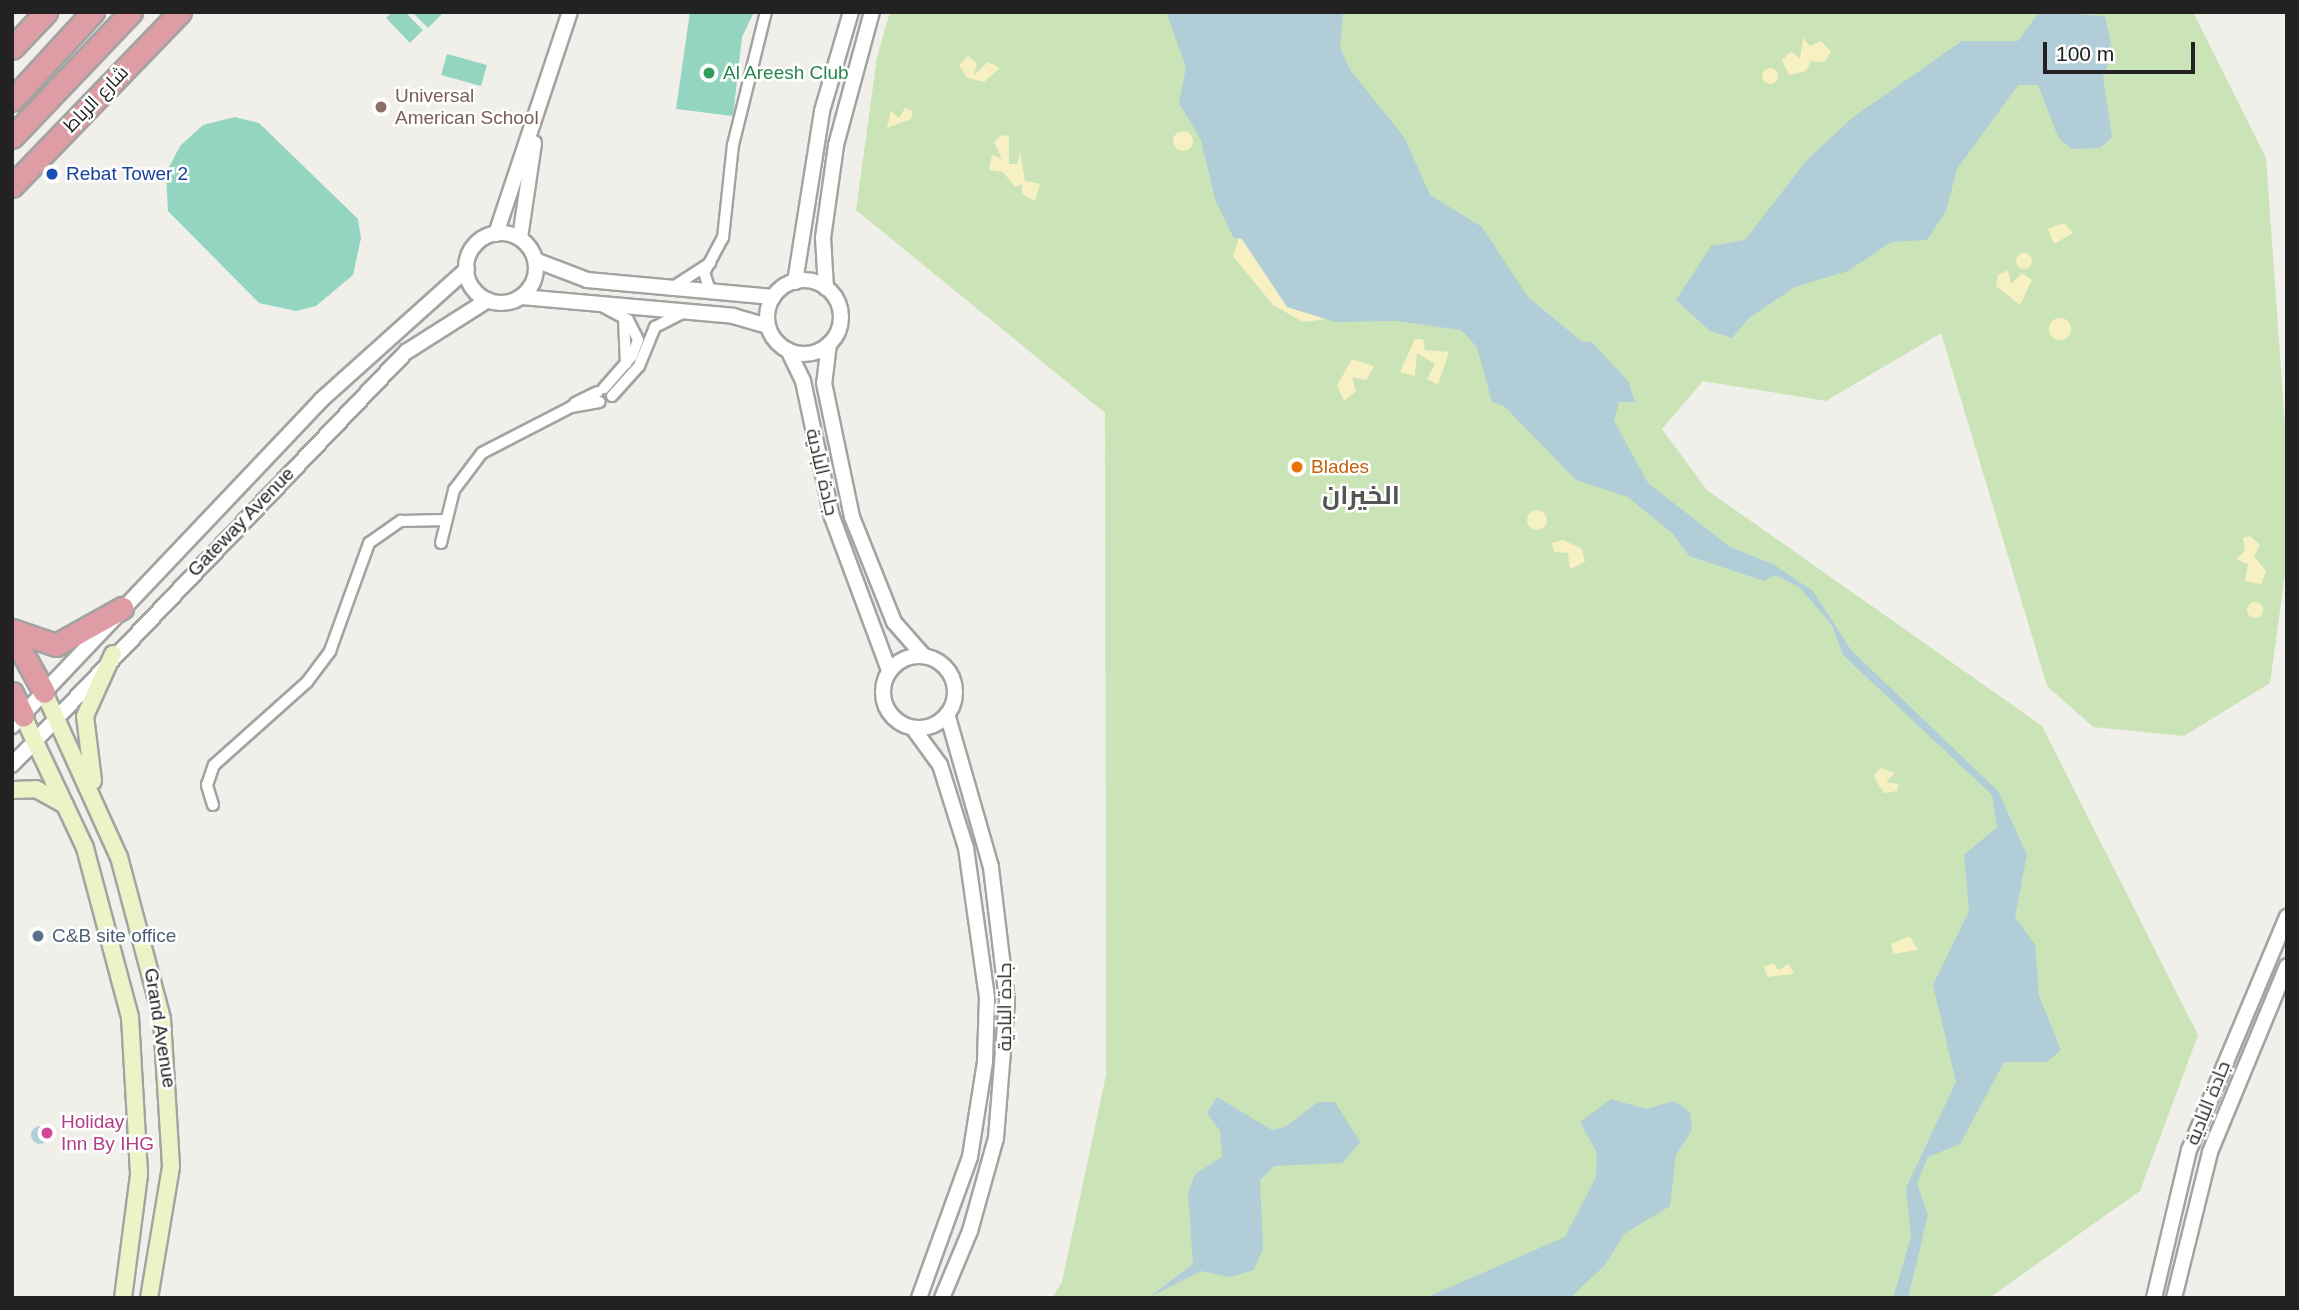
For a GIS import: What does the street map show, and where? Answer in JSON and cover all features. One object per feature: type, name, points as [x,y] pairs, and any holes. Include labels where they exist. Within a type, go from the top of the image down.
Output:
[{"type":"highway","points":[[12,48],[46,12]]},
{"type":"highway","points":[[12,100],[93,12]]},
{"type":"highway","name":"شارع الرباط","points":[[12,137],[131,12]]},
{"type":"highway","name":"شارع الرباط","points":[[12,186],[180,12]]},
{"type":"highway","points":[[12,632],[56,645],[122,608]]},
{"type":"highway","points":[[12,632],[44,692]]},
{"type":"highway","points":[[12,693],[17,721]]},
{"type":"main road","points":[[93,787],[85,716],[113,654]]},
{"type":"main road","name":"Grand Avenue","points":[[44,692],[93,787],[141,929],[167,1057],[171,1167],[149,1298]]},
{"type":"main road","name":"Grand Avenue","points":[[17,721],[33,740],[66,806],[113,937],[136,1060],[139,1175],[123,1298]]},
{"type":"main road","points":[[12,790],[36,789],[66,806]]},
{"type":"street","points":[[496,234],[570,12]]},
{"type":"street","points":[[711,293],[704,276],[723,238],[733,145],[766,12]]},
{"type":"street","points":[[532,131],[520,238],[535,260],[575,278],[773,297],[794,282],[822,111],[851,12]]},
{"type":"street","points":[[520,238],[496,234],[478,243],[467,269],[473,288],[488,300],[522,297],[595,301],[686,311],[768,326],[788,350],[805,354],[829,344],[840,313],[826,288],[823,238],[836,145],[872,12]]},
{"type":"street","points":[[522,297],[535,276],[535,260]]},
{"type":"street","points":[[670,289],[710,263]]},
{"type":"street","name":"Gateway Avenue","points":[[17,721],[122,608],[384,337],[467,269]]},
{"type":"street","points":[[794,282],[826,288]]},
{"type":"street","points":[[768,326],[773,297]]},
{"type":"street","name":"Gateway Avenue","points":[[12,765],[113,654],[406,352],[488,300]]},
{"type":"street","points":[[595,301],[623,317],[638,334],[626,364],[604,395]]},
{"type":"street","points":[[441,544],[445,520],[459,481],[482,453],[571,407],[604,395],[642,362],[655,327],[686,311]]},
{"type":"street","name":"جادة البادية","points":[[829,344],[824,383],[852,517],[894,622],[923,655]]},
{"type":"street","name":"جادة البادية","points":[[788,350],[803,382],[837,535],[889,670]]},
{"type":"street","points":[[213,805],[207,785],[214,765],[307,682],[330,651],[369,543],[401,521],[445,520]]},
{"type":"street","points":[[923,655],[943,665],[953,679],[947,714],[936,724],[913,728],[898,722],[884,704],[889,670],[923,655]]},
{"type":"street","name":"جادة البادية","points":[[942,1298],[989,1169],[1006,1051],[997,893],[947,714]]},
{"type":"street","name":"جادة البادية","points":[[913,728],[940,765],[966,848],[986,997],[984,1072],[970,1157],[919,1298]]},
{"type":"street","name":"جادة البادية","points":[[2154,1298],[2189,1150],[2287,917]]},
{"type":"street","name":"جادة البادية","points":[[2174,1298],[2207,1162],[2287,966]]},
{"type":"street","points":[[986,997],[995,1042],[1006,1051]]},
{"type":"green space","points":[[392,12],[405,12],[423,30],[410,43],[386,18]]},
{"type":"green space","points":[[412,12],[444,12],[428,28]]},
{"type":"green space","name":"Al Areesh Club","points":[[690,12],[754,12],[742,37],[733,116],[676,109]]},
{"type":"green space","points":[[890,12],[2193,12],[2266,158],[2287,454],[2287,560],[2270,683],[2184,736],[2093,727],[2047,686],[1941,333],[1826,401],[1703,381],[1662,429],[1707,490],[2042,726],[2198,1035],[2140,1191],[1989,1298],[1052,1298],[1062,1282],[1106,1075],[1105,413],[856,210],[877,57]]},
{"type":"green space","points":[[447,54],[487,65],[481,86],[441,75]]},
{"type":"green space","points":[[235,117],[259,123],[358,219],[361,238],[353,275],[316,306],[296,311],[259,303],[168,211],[166,173],[180,146],[203,125]]},
{"type":"sand","points":[[1803,38],[1810,46],[1821,41],[1831,52],[1824,62],[1811,61],[1806,71],[1789,75],[1782,60],[1791,52],[1800,58]]},
{"type":"sand","points":[[968,56],[977,63],[974,75],[988,62],[1000,68],[984,82],[967,78],[959,65]]},
{"type":"sand","points":[[1767,68],[1773,68],[1778,76],[1776,82],[1767,84],[1762,79],[1762,73]]},
{"type":"sand","points":[[905,108],[913,111],[911,119],[887,128],[891,111],[899,118]]},
{"type":"sand","points":[[1183,131],[1190,134],[1193,141],[1190,148],[1183,151],[1176,148],[1173,141],[1176,134]]},
{"type":"sand","points":[[1002,135],[1009,136],[1009,164],[1017,164],[1020,152],[1025,181],[1040,184],[1035,201],[1022,194],[1022,184],[1015,187],[1003,172],[989,170],[992,155],[1002,159],[994,142]]},
{"type":"sand","points":[[2064,223],[2073,233],[2054,244],[2048,229]]},
{"type":"sand","points":[[1240,234],[1328,319],[1303,322],[1273,305],[1233,256]]},
{"type":"sand","points":[[2024,253],[2030,255],[2030,267],[2024,269],[2018,267],[2016,261],[2018,255]]},
{"type":"sand","points":[[2008,270],[2011,284],[2022,273],[2032,280],[2020,305],[1996,286],[1998,275]]},
{"type":"sand","points":[[2060,318],[2068,321],[2071,329],[2068,337],[2060,340],[2052,337],[2049,329],[2052,321]]},
{"type":"sand","points":[[1415,339],[1423,339],[1425,350],[1449,352],[1438,385],[1427,379],[1435,364],[1417,353],[1415,376],[1400,372]]},
{"type":"sand","points":[[1352,359],[1374,366],[1366,380],[1352,377],[1356,391],[1344,401],[1337,386]]},
{"type":"sand","points":[[1537,510],[1544,513],[1547,520],[1544,527],[1537,530],[1530,527],[1527,520],[1530,513]]},
{"type":"sand","points":[[2250,536],[2260,545],[2254,556],[2266,571],[2261,584],[2245,581],[2248,564],[2236,559],[2245,551],[2243,538]]},
{"type":"sand","points":[[1563,540],[1582,549],[1585,562],[1570,569],[1568,553],[1554,552],[1552,543]]},
{"type":"sand","points":[[2255,602],[2261,604],[2261,616],[2255,618],[2249,616],[2247,610],[2249,604]]},
{"type":"sand","points":[[1881,768],[1895,773],[1886,782],[1899,784],[1897,791],[1884,793],[1874,775]]},
{"type":"sand","points":[[1910,936],[1918,950],[1893,954],[1891,944]]},
{"type":"sand","points":[[1773,963],[1778,970],[1789,964],[1794,974],[1768,977],[1764,967]]},
{"type":"water","points":[[1166,12],[1343,12],[1340,47],[1350,70],[1404,137],[1430,195],[1482,227],[1528,297],[1581,341],[1592,342],[1628,381],[1635,402],[1619,402],[1614,421],[1648,483],[1730,547],[1773,564],[1813,591],[1851,650],[1998,791],[2027,855],[2015,917],[2035,945],[2039,996],[2061,1050],[2047,1062],[2004,1062],[1960,1144],[1928,1157],[1917,1183],[1928,1215],[1908,1298],[1893,1298],[1911,1237],[1906,1188],[1956,1082],[1933,985],[1969,911],[1964,855],[1997,827],[1992,795],[1843,655],[1832,625],[1799,587],[1775,575],[1764,581],[1689,556],[1673,534],[1628,497],[1576,480],[1504,406],[1492,402],[1477,347],[1461,330],[1397,321],[1335,322],[1287,307],[1242,239],[1233,237],[1215,199],[1201,140],[1179,103],[1186,67]]},
{"type":"water","points":[[2039,12],[2105,16],[2113,55],[2103,76],[2112,137],[2100,148],[2071,149],[2058,137],[2038,85],[2018,85],[1957,169],[1946,211],[1927,240],[1891,242],[1848,271],[1795,287],[1749,318],[1732,338],[1710,331],[1676,300],[1711,246],[1745,240],[1806,161],[1852,118],[1962,41],[2018,41]]},
{"type":"water","points":[[1217,1097],[1272,1130],[1285,1127],[1318,1102],[1335,1102],[1360,1142],[1342,1163],[1274,1166],[1260,1180],[1263,1248],[1254,1270],[1230,1277],[1201,1271],[1148,1298],[1193,1264],[1188,1193],[1195,1174],[1222,1157],[1220,1131],[1207,1113]]},
{"type":"water","points":[[1611,1099],[1646,1109],[1674,1101],[1690,1112],[1692,1130],[1676,1155],[1670,1206],[1624,1234],[1605,1265],[1570,1298],[1425,1298],[1565,1237],[1596,1177],[1597,1153],[1580,1122]]},
{"type":"water","points":[[40,1126],[48,1131],[49,1135],[44,1143],[40,1144],[32,1139],[31,1135],[36,1127]]},
{"type":"place","name":"Al Areesh Club","points":[[709,73]]},
{"type":"place","name":"Universal American School","points":[[381,107]]},
{"type":"place","name":"Rebat Tower 2","points":[[52,174]]},
{"type":"place","name":"Blades","points":[[1297,467]]},
{"type":"place","name":"C&B site office","points":[[38,936]]},
{"type":"place","name":"Holiday Inn By IHG","points":[[47,1133]]},
{"type":"district","name":"الخيران","points":[[1361,496]]}]
